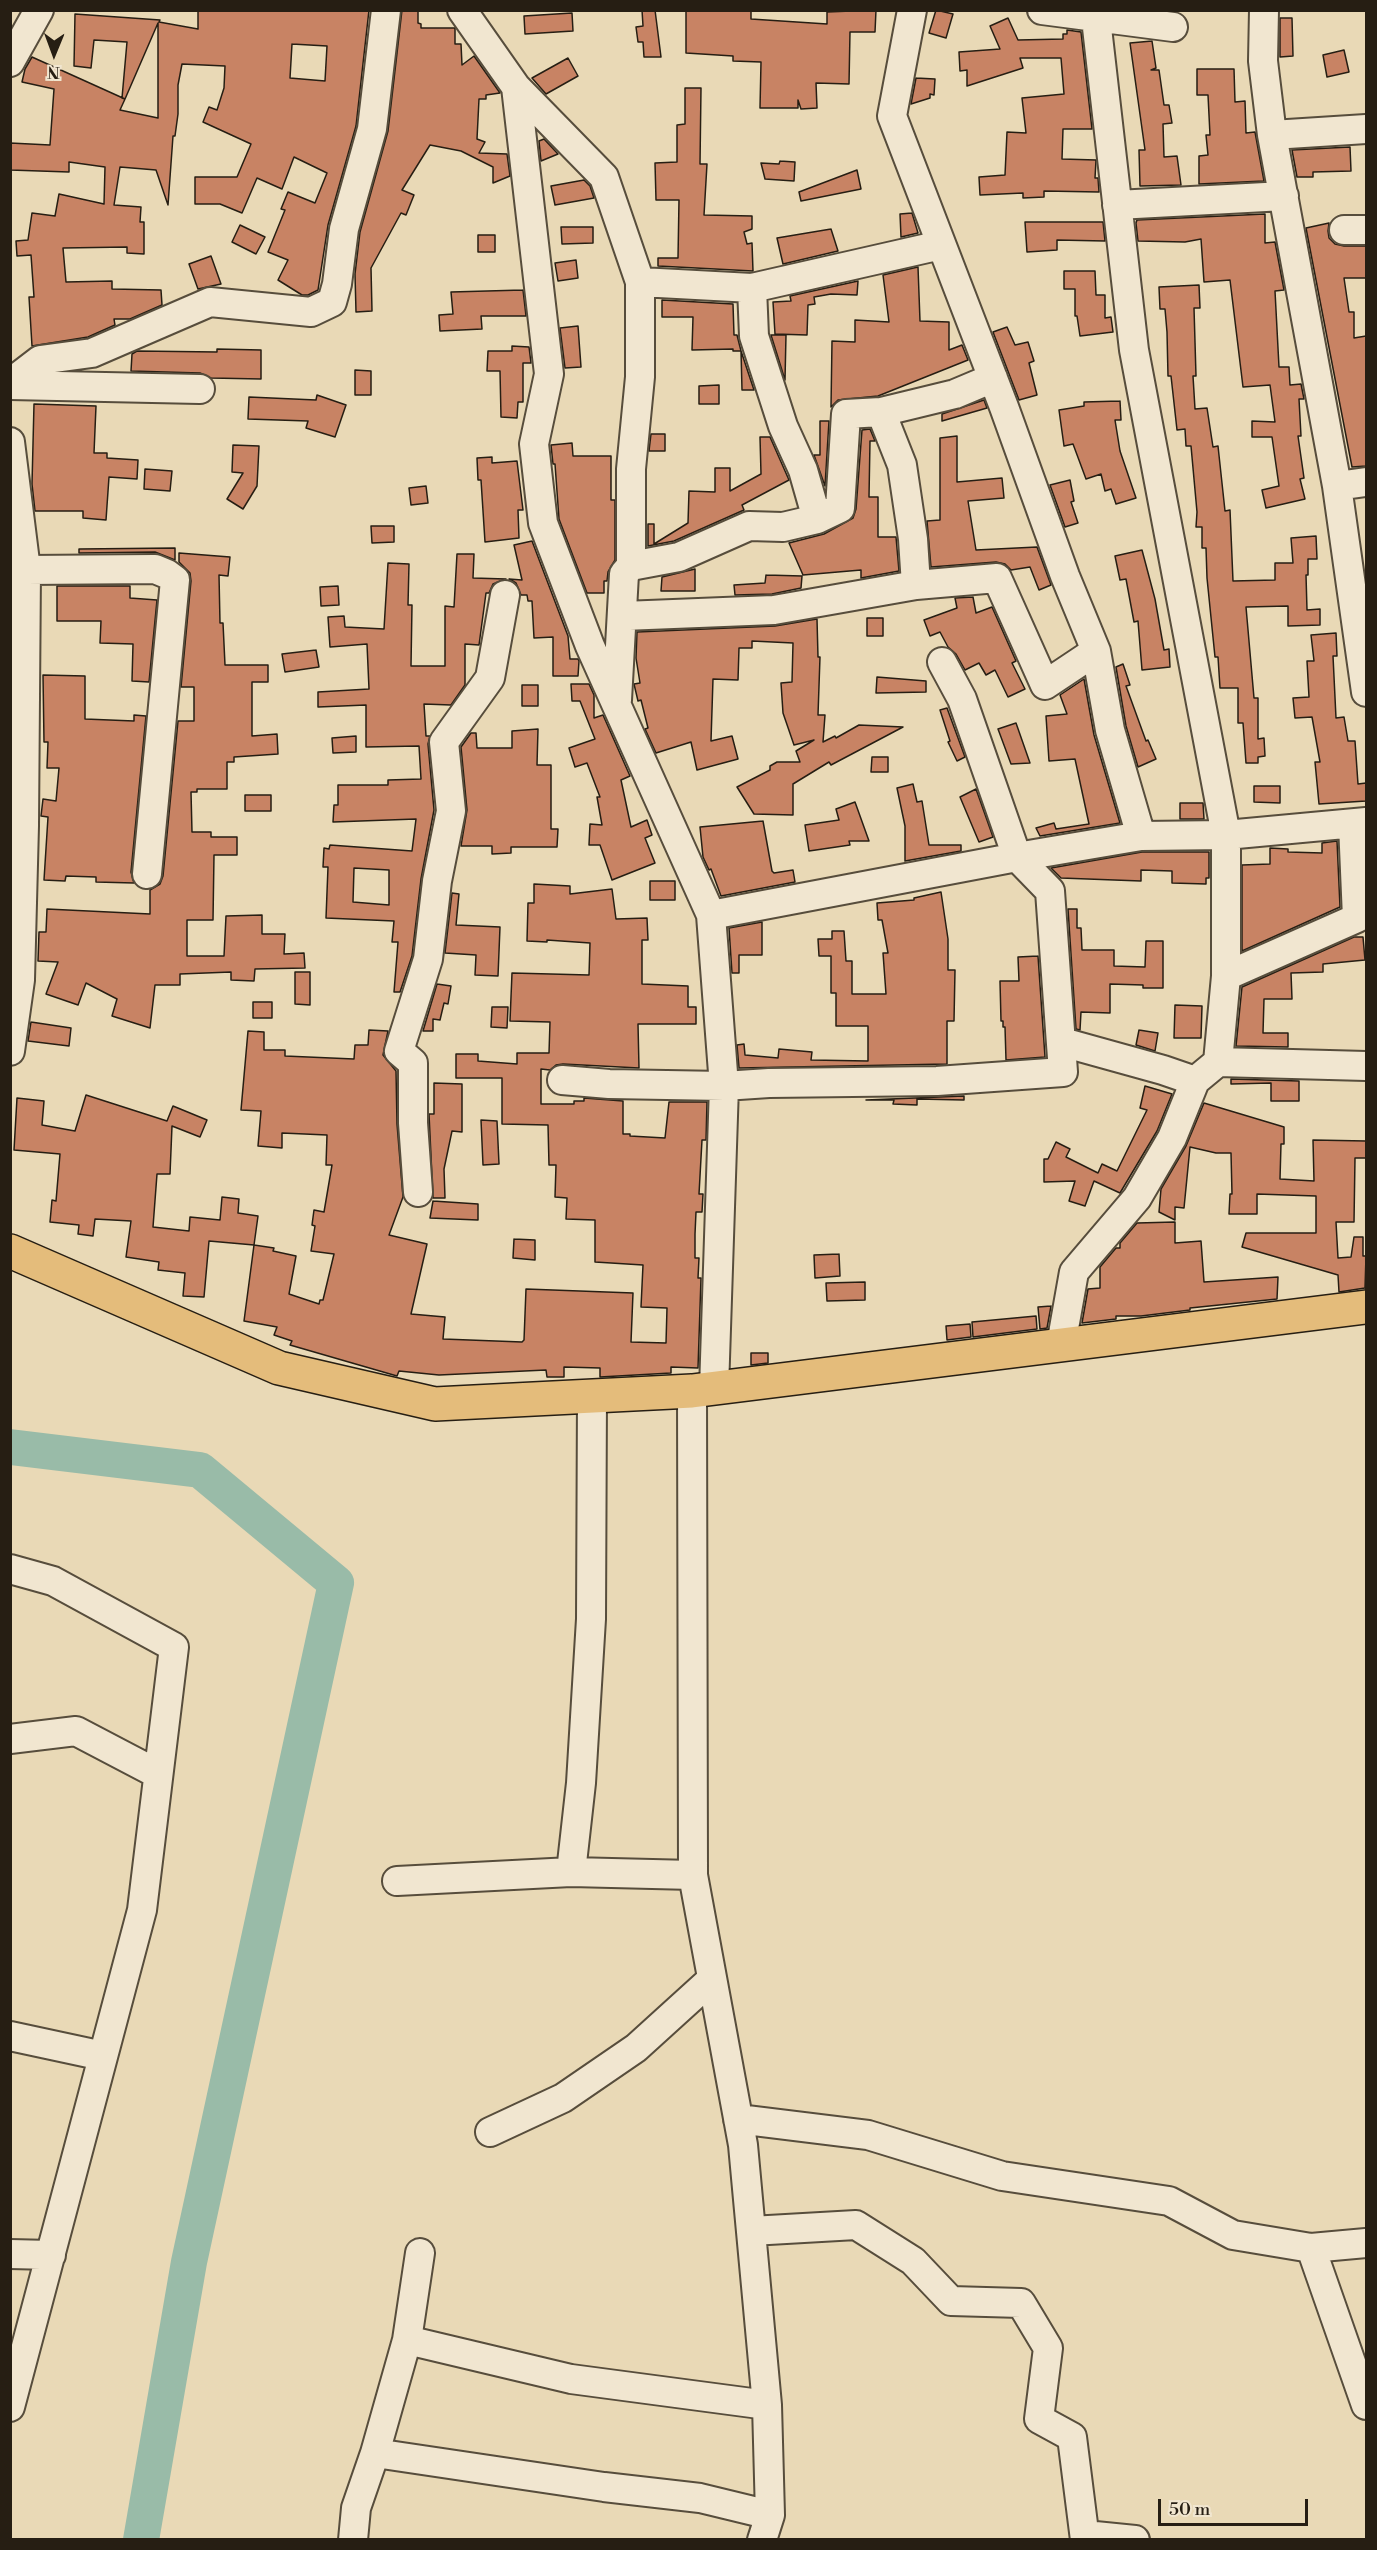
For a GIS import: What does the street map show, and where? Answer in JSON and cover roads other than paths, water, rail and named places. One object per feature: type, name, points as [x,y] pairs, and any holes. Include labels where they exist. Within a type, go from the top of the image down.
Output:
[{"type":"main road","points":[[10,1251],[279,1368],[435,1404],[703,1390],[1366,1307]]},
{"type":"street","points":[[10,384],[40,360],[92,353],[210,302],[311,312],[332,302],[337,284],[344,229],[372,129],[386,10]]},
{"type":"street","points":[[462,10],[516,87],[604,177],[640,282],[640,377],[630,469],[631,566]]},
{"type":"street","points":[[912,10],[892,116],[993,378],[1065,576],[1096,651],[1110,730],[1140,836]]},
{"type":"street","points":[[1042,10],[1096,19],[1173,27]]},
{"type":"street","points":[[1264,10],[1263,61],[1272,135],[1337,486],[1366,692]]},
{"type":"street","points":[[1096,19],[1134,350],[1226,835],[1226,976],[1218,1062]]},
{"type":"street","points":[[10,62],[25,26]]},
{"type":"street","points":[[375,2452],[593,2485],[700,2498],[766,2527],[767,2405],[743,2145],[693,1875],[703,1390],[724,1086],[711,915],[590,646],[543,523],[534,444],[549,374],[516,87]]},
{"type":"street","points":[[1272,135],[1366,129]]},
{"type":"street","points":[[1117,205],[1284,196]]},
{"type":"street","points":[[640,282],[752,288],[941,245]]},
{"type":"street","points":[[752,288],[754,336],[783,426],[803,470],[816,519]]},
{"type":"street","points":[[617,705],[624,573],[631,566],[680,557],[749,526],[783,528],[816,519],[840,508],[846,414],[881,412],[955,394],[993,378]]},
{"type":"street","points":[[10,384],[201,389]]},
{"type":"street","points":[[881,412],[902,465],[913,539],[916,585]]},
{"type":"street","points":[[10,442],[26,570],[20,980],[10,1051]]},
{"type":"street","points":[[1337,486],[1366,482]]},
{"type":"street","points":[[26,570],[155,569],[168,574],[175,580],[147,874]]},
{"type":"street","points":[[623,616],[774,610],[916,585],[997,578],[1045,686],[1096,651]]},
{"type":"street","points":[[418,1192],[413,1123],[413,1063],[399,1051],[428,959],[437,881],[451,811],[444,742],[490,678],[505,595]]},
{"type":"street","points":[[562,1080],[609,1084],[724,1086],[769,1083],[938,1081],[1063,1071],[1050,891],[1017,857],[962,699],[942,662]]},
{"type":"street","points":[[711,915],[1140,836],[1226,835],[1360,823],[1357,918],[1226,976]]},
{"type":"street","points":[[1062,1042],[1195,1081]]},
{"type":"street","points":[[1061,1345],[1074,1272],[1137,1198],[1172,1138],[1195,1081],[1218,1062],[1366,1066]]},
{"type":"street","points":[[571,1872],[581,1783],[591,1619],[592,1396]]},
{"type":"street","points":[[10,1569],[53,1581],[174,1647],[142,1910],[11,2400]]},
{"type":"street","points":[[10,1739],[76,1731],[158,1774]]},
{"type":"street","points":[[397,1881],[571,1872],[693,1875]]},
{"type":"street","points":[[490,2132],[562,2098],[636,2048],[712,1979]]},
{"type":"street","points":[[10,2036],[103,2056]]},
{"type":"street","points":[[738,2119],[868,2135],[1002,2176],[1169,2201],[1233,2235],[1311,2248],[1366,2242]]},
{"type":"street","points":[[751,2231],[856,2225],[913,2261],[951,2301],[1022,2304],[1048,2348],[1039,2419],[1072,2437],[1085,2537],[1135,2540]]},
{"type":"street","points":[[1311,2248],[1366,2404]]},
{"type":"street","points":[[353,2540],[356,2508],[375,2452],[407,2340],[420,2253]]},
{"type":"street","points":[[10,2254],[51,2255]]},
{"type":"street","points":[[407,2340],[571,2379],[767,2405]]},
{"type":"waterway","points":[[10,1447],[200,1470],[336,1583],[189,2262],[141,2540]]}]
